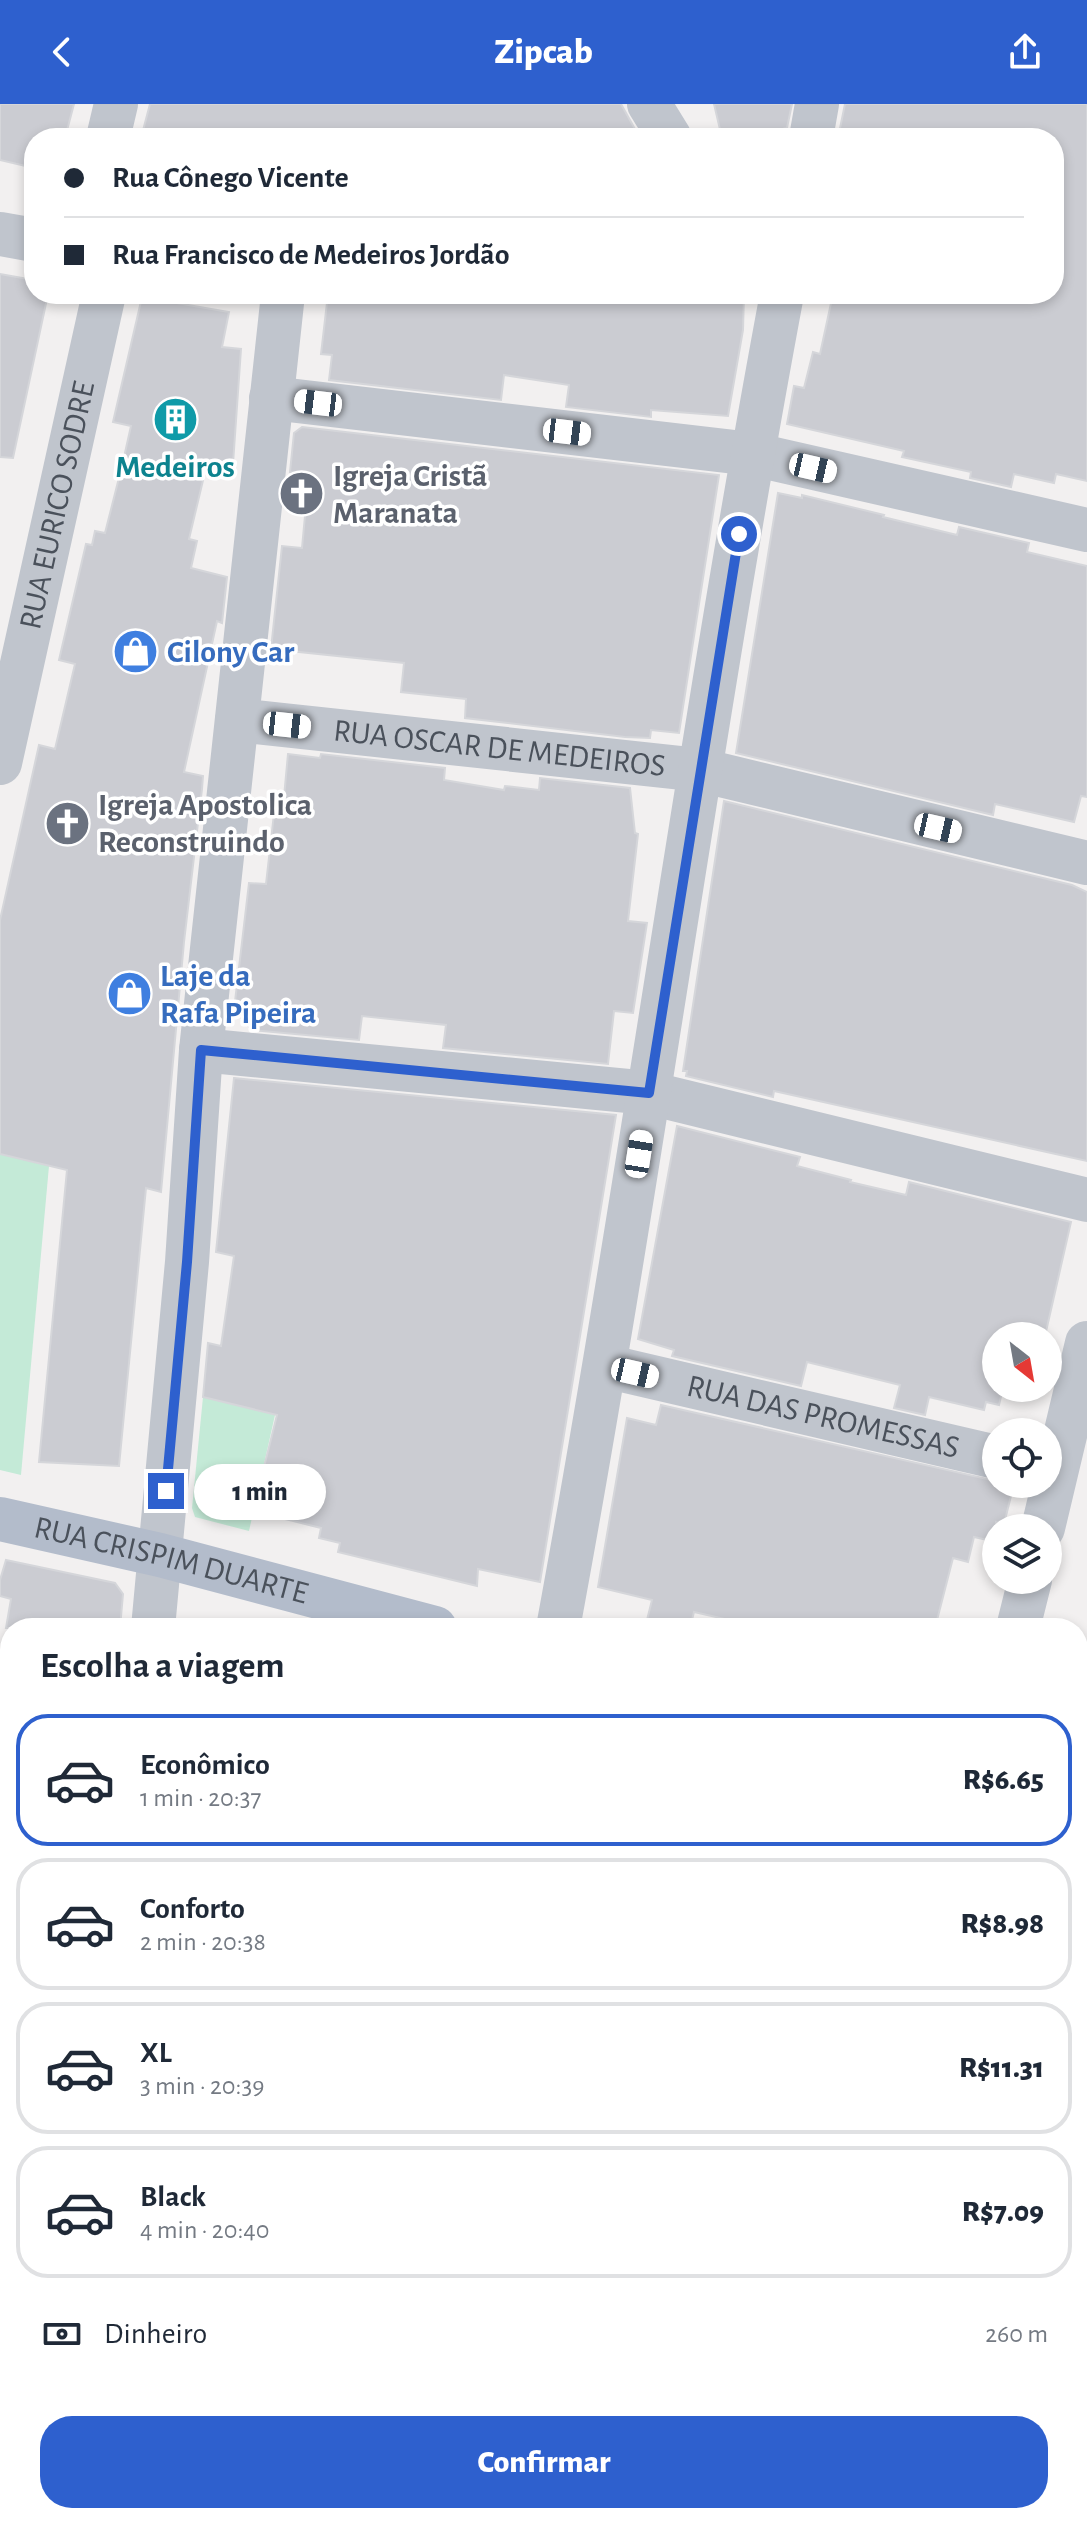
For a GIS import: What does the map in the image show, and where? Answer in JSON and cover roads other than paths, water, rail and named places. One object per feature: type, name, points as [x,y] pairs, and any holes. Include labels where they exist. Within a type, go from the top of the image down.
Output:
[{"type":"main road","name":"RUA CRISPIM DUARTE","points":[[0,1519],[160,1555],[397,1618]]},
{"type":"street","points":[[110,128],[116,104]]},
{"type":"street","points":[[649,104],[664,128]]},
{"type":"street","points":[[813,128],[817,104]]},
{"type":"street","points":[[0,234],[24,238]]},
{"type":"street","name":"RUA EURICO SODRE","points":[[0,763],[102,304]]},
{"type":"street","points":[[154,1618],[187,1262],[201,1050],[282,304]]},
{"type":"street","points":[[560,1618],[605,1366],[752,454],[780,304]]},
{"type":"street","points":[[271,398],[752,454],[1087,530]]},
{"type":"street","name":"RUA OSCAR DE MEDEIROS","points":[[237,720],[700,770],[1087,863]]},
{"type":"street","points":[[201,1050],[649,1093],[1087,1200]]},
{"type":"street","points":[[1048,1514],[1064,1473],[1087,1343]]},
{"type":"street","name":"RUA DAS PROMESSAS","points":[[605,1366],[982,1454]]},
{"type":"street","points":[[1020,1618],[1026,1594]]},
{"type":"place","name":"Medeiros","points":[[175,420]]},
{"type":"place","name":"Igreja Cristã Maranata","points":[[302,494]]},
{"type":"place","name":"Cilony Car","points":[[136,652]]},
{"type":"place","name":"Igreja Apostolica Reconstruindo","points":[[67,823]]},
{"type":"place","name":"Laje da Rafa Pipeira","points":[[129,994]]}]
